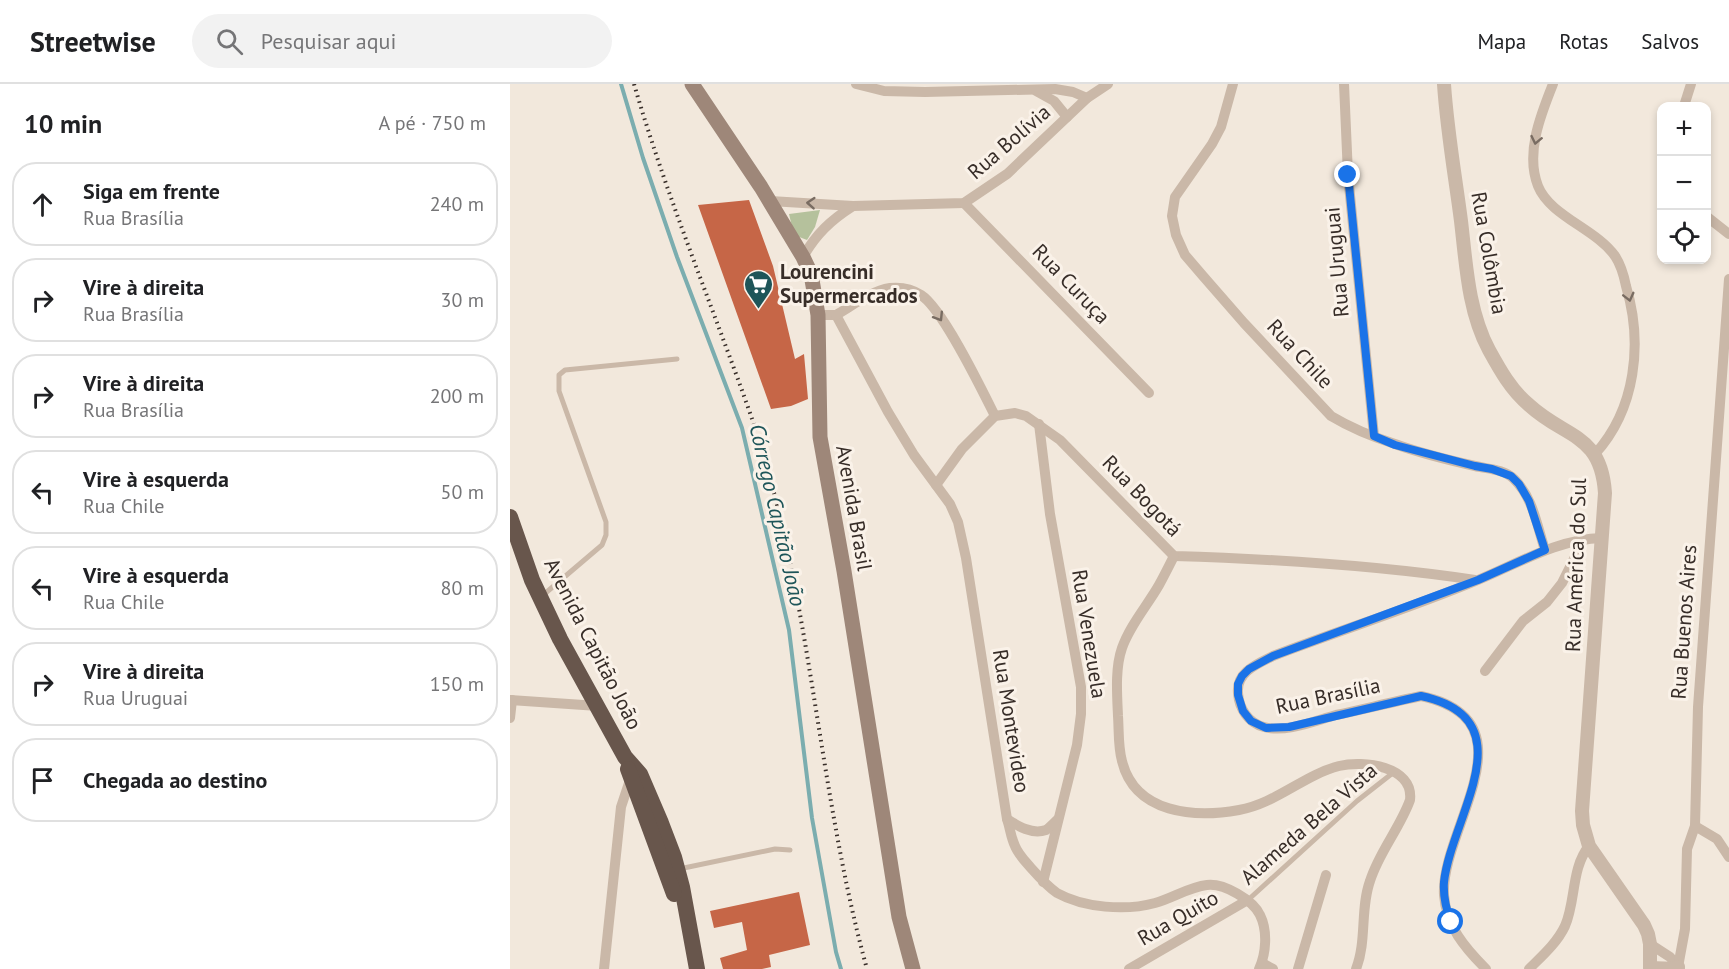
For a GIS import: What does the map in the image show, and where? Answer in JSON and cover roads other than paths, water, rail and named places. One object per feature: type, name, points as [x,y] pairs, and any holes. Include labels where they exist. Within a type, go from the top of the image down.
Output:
[{"type":"highway","name":"Avenida Capitão João","points":[[510,517],[532,580],[560,639],[661,823],[677,869],[697,969]]},
{"type":"highway","name":"Avenida Capitão João","points":[[635,777],[689,928]]},
{"type":"main road","name":"Avenida Brasil","points":[[692,84],[770,201],[811,274],[818,315],[820,437],[854,628],[899,917],[913,969]]},
{"type":"street","points":[[856,84],[884,91],[905,92],[1054,89],[1073,92],[1087,98]]},
{"type":"street","name":"Rua Bolívia","points":[[770,201],[853,206],[964,203],[1007,174],[1087,98],[1108,84]]},
{"type":"street","name":"Rua Chile","points":[[1233,84],[1221,128],[1175,197],[1172,216],[1176,235],[1185,255],[1331,416],[1395,445],[1492,469],[1511,476],[1519,484],[1529,501],[1545,550]]},
{"type":"street","name":"Rua Uruguai","points":[[1344,84],[1348,175],[1374,436]]},
{"type":"street","name":"Rua Colômbia","points":[[1444,84],[1469,283],[1487,347],[1506,379],[1530,406],[1550,422],[1578,438],[1595,454]]},
{"type":"street","name":"Rua América do Sul","points":[[1553,84],[1535,142],[1533,159],[1538,186],[1545,197],[1603,243],[1616,257],[1633,313],[1636,343],[1632,380],[1622,413],[1609,439],[1595,454],[1604,479],[1602,538],[1582,811],[1589,846]]},
{"type":"street","points":[[1685,102],[1691,84]]},
{"type":"street","points":[[1033,90],[1054,101],[1067,117]]},
{"type":"street","name":"Rua Curuça","points":[[964,203],[1149,393]]},
{"type":"street","points":[[803,257],[817,235],[853,206]]},
{"type":"street","points":[[1711,219],[1729,234]]},
{"type":"street","name":"Rua Buenos Aires","points":[[1677,968],[1685,929],[1687,849],[1695,826],[1698,707],[1729,279]]},
{"type":"street","points":[[818,315],[836,315],[878,291],[890,288],[910,290],[922,295],[932,305],[995,416],[962,449],[936,485]]},
{"type":"street","name":"Rua Montevideo","points":[[836,315],[888,412],[914,455],[954,512],[966,558],[1007,819],[1015,847],[1022,858],[1043,882],[1075,901],[1126,909],[1155,903],[1209,884],[1224,886],[1235,892],[1260,915],[1265,946],[1261,966]]},
{"type":"street","name":"Rua Bogotá","points":[[995,416],[1015,413],[1026,416],[1060,440],[1173,556],[1404,569],[1478,580]]},
{"type":"street","name":"Rua Venezuela","points":[[1039,424],[1050,514],[1081,687],[1078,737],[1043,882]]},
{"type":"street","points":[[1485,671],[1523,621],[1547,602],[1562,583],[1576,555],[1581,538]]},
{"type":"street","name":"Rua Brasília","points":[[1486,969],[1462,944],[1451,922],[1444,897],[1446,867],[1465,816],[1478,752],[1477,735],[1468,722],[1456,710],[1436,699],[1421,696],[1289,727],[1266,728],[1251,721],[1243,711],[1238,695],[1238,684],[1249,669],[1273,656],[1478,580],[1545,550],[1581,538],[1602,538]]},
{"type":"street","points":[[1173,556],[1122,646],[1119,659],[1120,749],[1128,777],[1137,790],[1154,804],[1170,810],[1205,813],[1241,810],[1340,766],[1369,765],[1394,771],[1409,786],[1410,800],[1370,881],[1356,969]]},
{"type":"street","points":[[510,718],[511,700],[598,706]]},
{"type":"street","points":[[604,969],[621,807],[635,777]]},
{"type":"street","points":[[1007,819],[1018,827],[1032,831],[1046,830],[1057,820]]},
{"type":"street","points":[[1695,826],[1717,839],[1729,857]]},
{"type":"street","points":[[1529,969],[1553,945],[1564,927],[1570,911],[1582,854],[1589,846],[1644,925],[1650,944],[1650,968],[1677,968]]},
{"type":"street","points":[[1298,969],[1326,875]]},
{"type":"street","name":"Rua Quito","points":[[1129,969],[1246,901]]},
{"type":"street","points":[[1650,944],[1670,957],[1677,968]]},
{"type":"street","points":[[1261,966],[1273,969]]},
{"type":"lane","points":[[540,597],[602,544],[606,535],[606,522],[559,391],[559,375],[565,370],[677,359]]},
{"type":"lane","name":"Alameda Bela Vista","points":[[1246,901],[1357,801],[1394,771]]},
{"type":"lane","points":[[677,869],[775,849],[790,850]]},
{"type":"waterway","name":"Córrego Capitão João","points":[[621,84],[643,158],[677,257],[742,428],[789,630],[812,818],[841,969]]},
{"type":"railway","points":[[634,84],[676,211],[749,410],[772,485],[798,605],[840,849],[867,969]]},
{"type":"place","name":"Lourencini Supermercados","points":[[759,310]]}]
